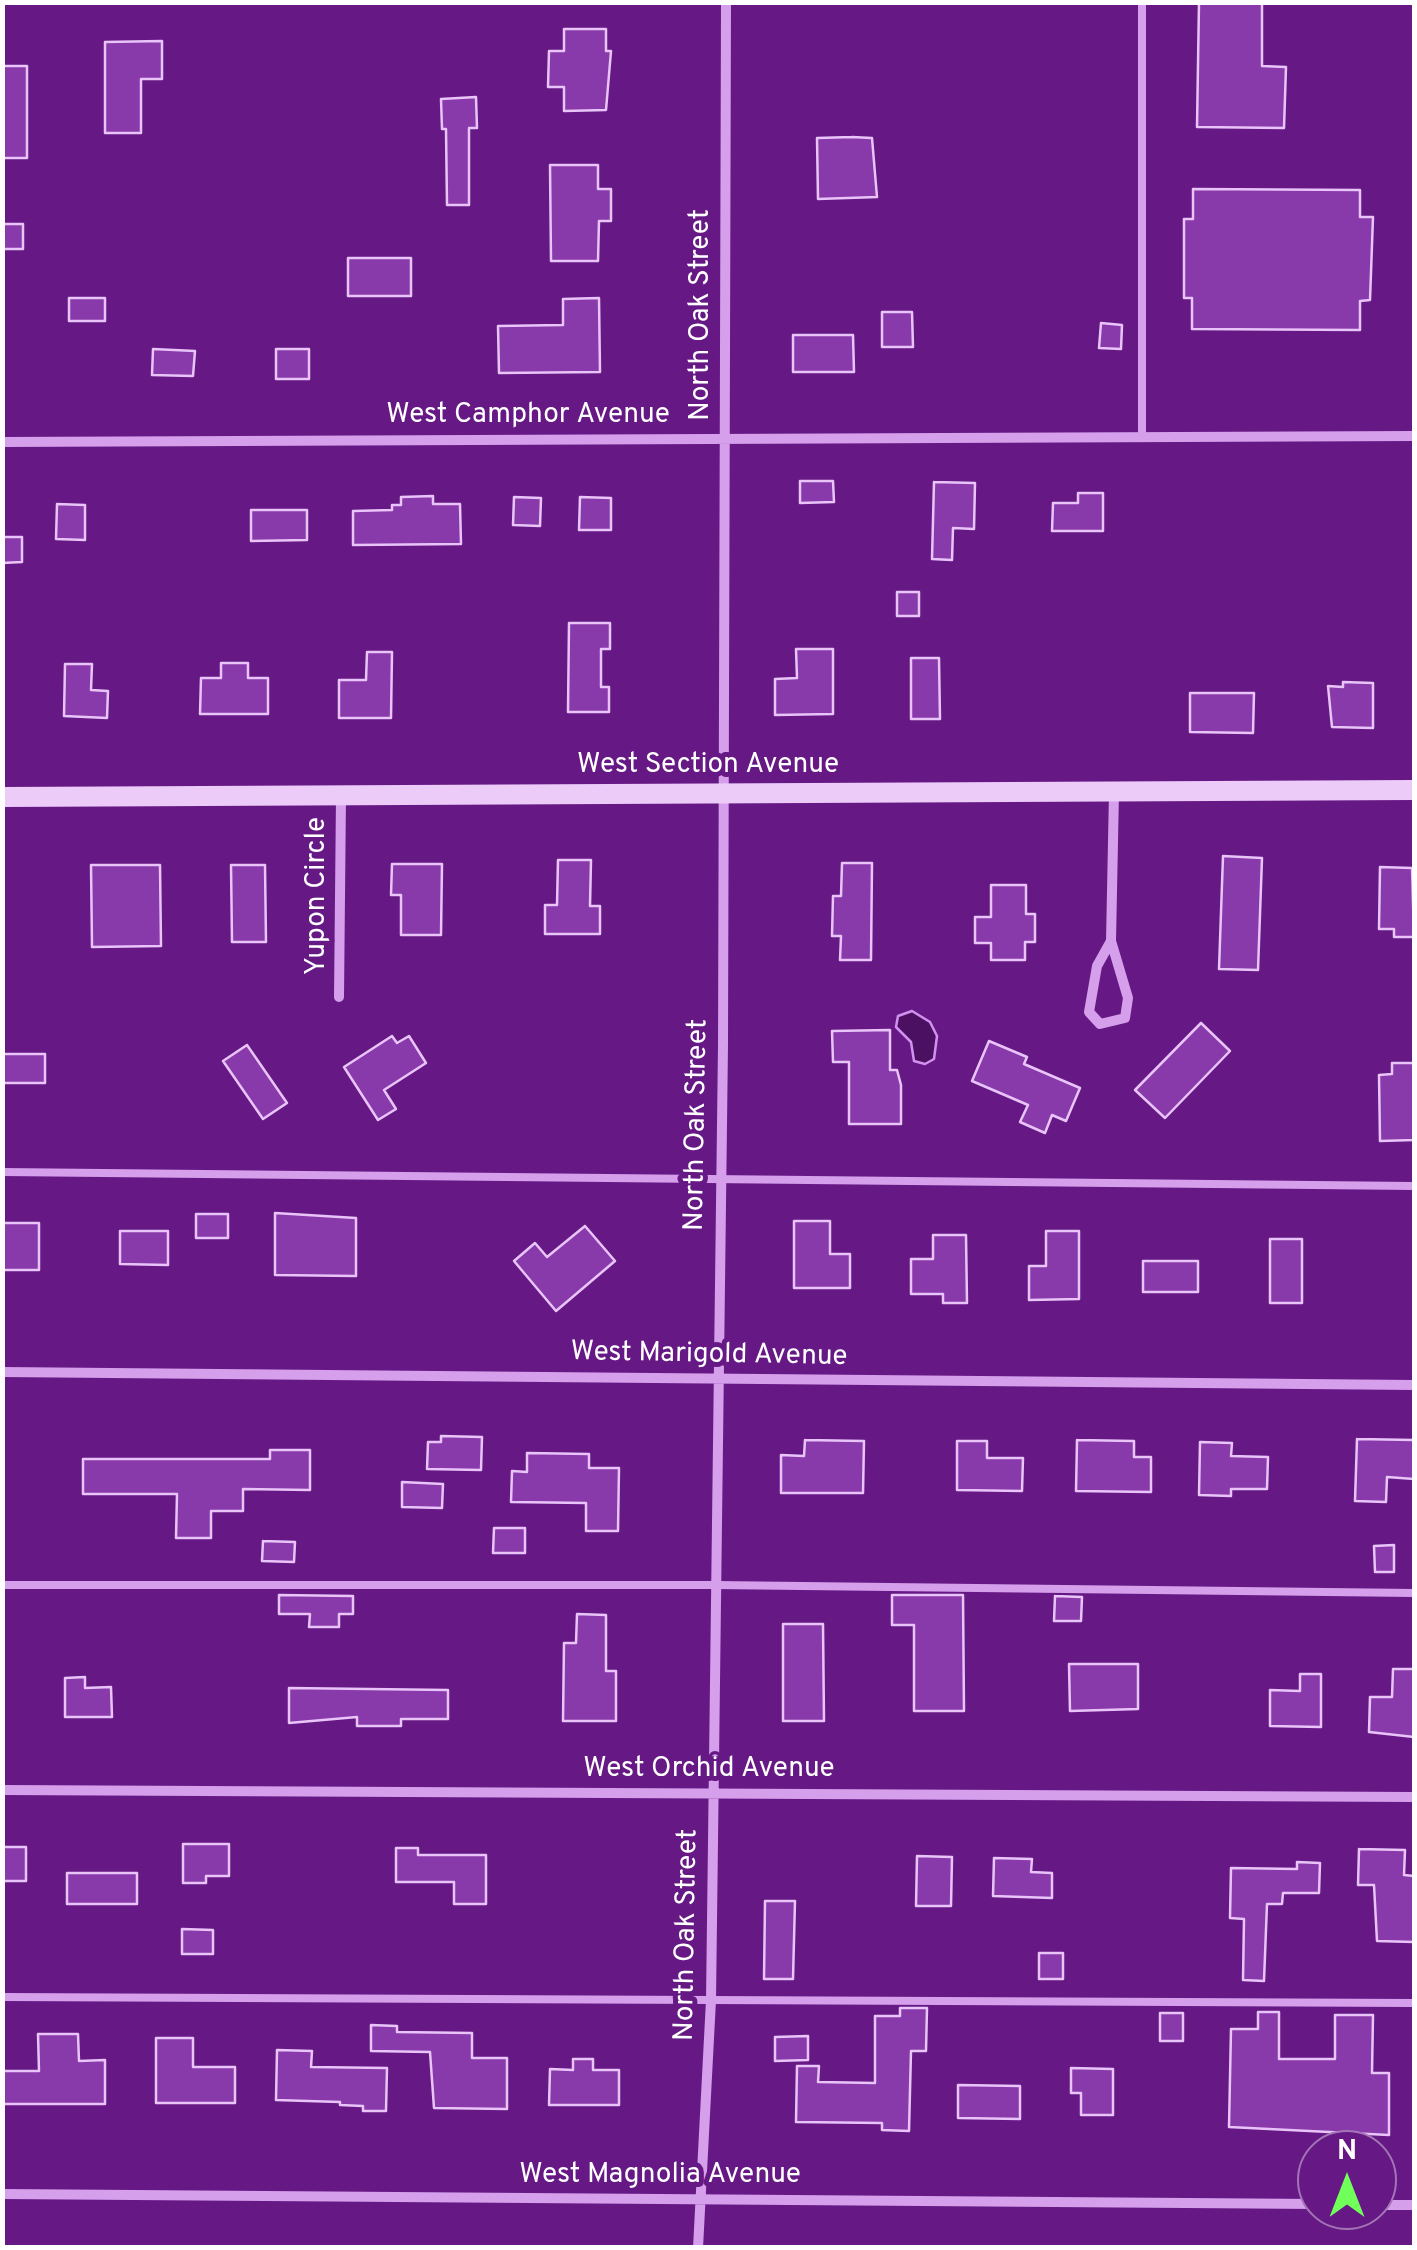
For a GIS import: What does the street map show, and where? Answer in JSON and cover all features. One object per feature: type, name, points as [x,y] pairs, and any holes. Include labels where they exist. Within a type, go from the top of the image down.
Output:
[{"type":"street","name":"North Oak Street","points":[[698,2248],[711,2000],[724,793],[726,2]]},
{"type":"street","name":"West Camphor Avenue","points":[[2,442],[1414,436]]},
{"type":"street","name":"West Section Avenue","points":[[2,796],[1414,790]]},
{"type":"street","points":[[1112,940],[1098,966],[1089,1012],[1100,1024],[1125,1018],[1128,998],[1112,940],[1114,792]]},
{"type":"street","name":"Yupon Circle","points":[[340,997],[341,795]]},
{"type":"street","name":"West Marigold Avenue","points":[[2,1372],[1414,1385]]},
{"type":"street","name":"West Orchid Avenue","points":[[2,1790],[1414,1798]]},
{"type":"street","name":"West Magnolia Avenue","points":[[2,2194],[1297,2204]]},
{"type":"lane","points":[[1142,2],[1142,436]]},
{"type":"lane","points":[[2,1172],[1414,1186]]},
{"type":"lane","points":[[2,1585],[714,1585],[1414,1593]]},
{"type":"lane","points":[[2,1997],[1414,2003]]},
{"type":"shaded area","points":[[912,1011],[930,1022],[937,1036],[934,1059],[925,1064],[914,1061],[911,1042],[896,1027],[898,1016]]},
{"type":"building","points":[[1199,2],[1262,2],[1262,66],[1286,67],[1284,128],[1197,127]]},
{"type":"building","points":[[564,29],[606,29],[606,51],[611,51],[606,110],[564,111],[564,87],[548,87],[549,51],[564,51]]},
{"type":"building","points":[[162,41],[162,79],[141,79],[141,133],[105,133],[105,42]]},
{"type":"building","points":[[2,66],[27,66],[27,158],[2,158]]},
{"type":"building","points":[[476,97],[477,128],[469,128],[469,205],[447,205],[446,129],[442,129],[441,99]]},
{"type":"building","points":[[817,138],[872,138],[877,197],[818,199]]},
{"type":"building","points":[[550,165],[598,165],[598,189],[611,189],[611,221],[599,221],[598,261],[551,261]]},
{"type":"building","points":[[1193,189],[1360,190],[1360,217],[1373,217],[1370,300],[1360,301],[1360,330],[1192,329],[1192,298],[1184,298],[1184,219],[1193,219]]},
{"type":"building","points":[[2,224],[23,224],[23,249],[2,249]]},
{"type":"building","points":[[348,258],[411,258],[411,296],[348,296]]},
{"type":"building","points":[[69,298],[105,298],[105,321],[69,321]]},
{"type":"building","points":[[599,298],[600,372],[499,373],[498,326],[563,325],[563,299]]},
{"type":"building","points":[[882,312],[912,312],[913,347],[882,347]]},
{"type":"building","points":[[1101,323],[1122,325],[1121,349],[1099,348]]},
{"type":"building","points":[[793,335],[853,335],[854,372],[793,372]]},
{"type":"building","points":[[153,349],[195,351],[193,376],[152,375]]},
{"type":"building","points":[[276,349],[309,349],[309,379],[276,379]]},
{"type":"building","points":[[800,481],[833,481],[834,502],[800,503]]},
{"type":"building","points":[[934,482],[975,483],[974,529],[953,528],[952,560],[932,559]]},
{"type":"building","points":[[1078,493],[1103,493],[1103,531],[1052,531],[1053,503],[1078,503]]},
{"type":"building","points":[[433,496],[433,504],[460,504],[461,544],[353,545],[353,511],[392,510],[392,505],[401,505],[401,497]]},
{"type":"building","points":[[514,497],[541,498],[540,526],[513,525]]},
{"type":"building","points":[[580,497],[611,498],[611,530],[579,530]]},
{"type":"building","points":[[57,504],[85,505],[85,540],[56,539]]},
{"type":"building","points":[[251,510],[307,510],[307,540],[251,541]]},
{"type":"building","points":[[2,537],[22,537],[22,562],[2,563]]},
{"type":"building","points":[[897,592],[919,592],[919,616],[897,616]]},
{"type":"building","points":[[569,623],[610,623],[610,649],[601,649],[601,687],[609,687],[609,712],[568,712]]},
{"type":"building","points":[[796,649],[833,649],[833,714],[775,715],[775,679],[797,678]]},
{"type":"building","points":[[367,652],[392,652],[391,718],[339,718],[339,680],[366,680]]},
{"type":"building","points":[[911,658],[939,658],[940,719],[911,719]]},
{"type":"building","points":[[221,663],[248,663],[248,678],[268,678],[268,714],[200,714],[201,678],[221,678]]},
{"type":"building","points":[[65,664],[92,664],[91,690],[108,691],[107,718],[64,716]]},
{"type":"building","points":[[1343,682],[1373,683],[1373,728],[1332,727],[1328,686],[1343,687]]},
{"type":"building","points":[[1190,693],[1254,693],[1253,733],[1190,732]]},
{"type":"building","points":[[1223,856],[1262,858],[1258,970],[1219,969]]},
{"type":"building","points":[[558,860],[591,860],[590,906],[600,906],[600,934],[545,934],[545,905],[557,905]]},
{"type":"building","points":[[842,863],[872,863],[871,960],[840,960],[841,936],[832,936],[833,896],[841,896]]},
{"type":"building","points":[[392,864],[442,864],[441,935],[401,935],[401,895],[391,895]]},
{"type":"building","points":[[91,865],[160,865],[161,946],[92,947]]},
{"type":"building","points":[[231,865],[265,865],[266,942],[232,942]]},
{"type":"building","points":[[1380,867],[1412,868],[1414,937],[1394,937],[1394,929],[1379,929]]},
{"type":"building","points":[[991,885],[1026,885],[1026,914],[1035,914],[1035,942],[1025,942],[1025,960],[991,960],[991,943],[975,943],[975,917],[991,917]]},
{"type":"building","points":[[1201,1023],[1230,1051],[1165,1118],[1135,1090]]},
{"type":"building","points":[[890,1030],[890,1070],[897,1070],[901,1085],[901,1124],[849,1124],[849,1062],[833,1062],[832,1031]]},
{"type":"building","points":[[392,1036],[397,1043],[409,1036],[426,1063],[384,1090],[396,1109],[378,1120],[344,1067]]},
{"type":"building","points":[[989,1041],[1027,1057],[1024,1064],[1080,1088],[1066,1121],[1052,1115],[1045,1133],[1020,1122],[1028,1105],[972,1081]]},
{"type":"building","points":[[247,1045],[287,1103],[263,1119],[223,1061]]},
{"type":"building","points":[[2,1054],[45,1054],[45,1083],[2,1083]]},
{"type":"building","points":[[1392,1063],[1414,1063],[1414,1140],[1380,1141],[1379,1075],[1392,1074]]},
{"type":"building","points":[[275,1213],[356,1218],[356,1276],[275,1275]]},
{"type":"building","points":[[196,1214],[228,1214],[228,1238],[196,1238]]},
{"type":"building","points":[[794,1221],[830,1221],[830,1254],[850,1254],[850,1288],[794,1288]]},
{"type":"building","points":[[2,1223],[39,1223],[39,1270],[2,1270]]},
{"type":"building","points":[[585,1226],[615,1261],[556,1311],[514,1261],[535,1243],[547,1257]]},
{"type":"building","points":[[120,1231],[168,1231],[168,1265],[120,1264]]},
{"type":"building","points":[[1046,1231],[1079,1231],[1079,1299],[1029,1300],[1029,1266],[1046,1266]]},
{"type":"building","points":[[933,1235],[966,1235],[967,1303],[943,1303],[943,1294],[911,1294],[911,1259],[933,1259]]},
{"type":"building","points":[[1270,1239],[1302,1239],[1302,1303],[1270,1303]]},
{"type":"building","points":[[1143,1261],[1198,1261],[1198,1292],[1143,1292]]},
{"type":"building","points":[[441,1436],[482,1437],[481,1470],[427,1469],[428,1442],[441,1442]]},
{"type":"building","points":[[1357,1439],[1414,1440],[1414,1479],[1387,1477],[1386,1502],[1355,1501]]},
{"type":"building","points":[[805,1440],[864,1441],[863,1493],[781,1493],[781,1455],[804,1456]]},
{"type":"building","points":[[1077,1440],[1134,1441],[1134,1457],[1151,1457],[1151,1492],[1076,1491]]},
{"type":"building","points":[[957,1441],[987,1441],[987,1458],[1023,1458],[1022,1491],[957,1490]]},
{"type":"building","points":[[1200,1442],[1232,1443],[1231,1456],[1268,1457],[1267,1489],[1231,1489],[1231,1496],[1199,1495]]},
{"type":"building","points":[[270,1450],[310,1450],[310,1490],[243,1489],[243,1511],[211,1511],[211,1538],[176,1538],[177,1494],[83,1494],[83,1459],[270,1459]]},
{"type":"building","points":[[527,1453],[589,1454],[589,1468],[619,1468],[618,1531],[586,1531],[586,1503],[511,1502],[512,1471],[527,1472]]},
{"type":"building","points":[[402,1482],[443,1484],[442,1508],[402,1507]]},
{"type":"building","points":[[494,1528],[525,1528],[525,1553],[493,1553]]},
{"type":"building","points":[[263,1541],[295,1542],[294,1562],[262,1561]]},
{"type":"building","points":[[1394,1545],[1394,1572],[1375,1572],[1374,1546]]},
{"type":"building","points":[[279,1595],[353,1596],[353,1614],[339,1614],[339,1627],[309,1627],[310,1614],[279,1614]]},
{"type":"building","points":[[892,1595],[963,1595],[964,1711],[914,1711],[914,1625],[892,1625]]},
{"type":"building","points":[[1055,1596],[1082,1597],[1081,1621],[1054,1621]]},
{"type":"building","points":[[577,1614],[606,1615],[606,1671],[616,1671],[616,1721],[563,1721],[564,1643],[576,1643]]},
{"type":"building","points":[[783,1624],[823,1624],[824,1721],[783,1721]]},
{"type":"building","points":[[1069,1664],[1138,1664],[1138,1709],[1070,1711]]},
{"type":"building","points":[[1393,1669],[1414,1669],[1414,1737],[1369,1732],[1370,1697],[1392,1697]]},
{"type":"building","points":[[1300,1674],[1321,1674],[1321,1727],[1270,1726],[1270,1690],[1300,1691]]},
{"type":"building","points":[[85,1677],[85,1688],[111,1687],[112,1717],[65,1717],[65,1678]]},
{"type":"building","points":[[289,1688],[448,1690],[448,1719],[401,1719],[401,1726],[357,1726],[357,1717],[289,1723]]},
{"type":"building","points":[[183,1844],[229,1844],[229,1876],[206,1876],[206,1883],[183,1883]]},
{"type":"building","points":[[2,1847],[26,1847],[26,1881],[2,1881]]},
{"type":"building","points":[[396,1848],[418,1848],[418,1855],[486,1855],[486,1904],[454,1904],[454,1882],[396,1882]]},
{"type":"building","points":[[1359,1849],[1405,1850],[1404,1875],[1414,1876],[1414,1942],[1377,1941],[1374,1885],[1358,1885]]},
{"type":"building","points":[[917,1856],[952,1857],[951,1906],[916,1906]]},
{"type":"building","points":[[994,1858],[1032,1859],[1031,1872],[1052,1873],[1052,1898],[993,1896]]},
{"type":"building","points":[[1297,1862],[1320,1863],[1319,1893],[1283,1893],[1282,1904],[1267,1904],[1264,1981],[1243,1980],[1244,1919],[1230,1918],[1231,1868],[1297,1869]]},
{"type":"building","points":[[67,1873],[137,1873],[137,1904],[67,1904]]},
{"type":"building","points":[[765,1901],[795,1901],[793,1979],[764,1979]]},
{"type":"building","points":[[182,1929],[213,1930],[213,1954],[182,1954]]},
{"type":"building","points":[[1039,1953],[1063,1953],[1063,1979],[1039,1979]]},
{"type":"building","points":[[900,2008],[927,2008],[926,2051],[911,2051],[909,2131],[882,2130],[882,2123],[796,2122],[797,2066],[819,2066],[818,2082],[875,2083],[875,2016],[900,2016]]},
{"type":"building","points":[[1258,2012],[1279,2012],[1279,2059],[1335,2059],[1335,2015],[1373,2015],[1372,2073],[1389,2073],[1389,2130],[1229,2127],[1231,2029],[1258,2029]]},
{"type":"building","points":[[1160,2013],[1183,2013],[1183,2041],[1160,2041]]},
{"type":"building","points":[[371,2025],[397,2026],[397,2032],[472,2033],[472,2058],[507,2058],[507,2109],[434,2108],[430,2052],[371,2051]]},
{"type":"building","points":[[38,2034],[78,2034],[79,2061],[105,2060],[105,2104],[2,2104],[2,2071],[39,2071]]},
{"type":"building","points":[[808,2036],[808,2060],[775,2061],[775,2037]]},
{"type":"building","points":[[156,2038],[193,2038],[193,2067],[235,2067],[235,2103],[156,2103]]},
{"type":"building","points":[[277,2050],[312,2051],[311,2067],[387,2068],[386,2111],[363,2111],[363,2106],[340,2102],[276,2100]]},
{"type":"building","points":[[573,2059],[593,2059],[593,2070],[619,2070],[619,2105],[549,2105],[550,2069],[573,2070]]},
{"type":"building","points":[[1071,2068],[1113,2069],[1113,2115],[1081,2115],[1081,2093],[1071,2093]]},
{"type":"building","points":[[958,2085],[1020,2086],[1020,2119],[958,2118]]}]
